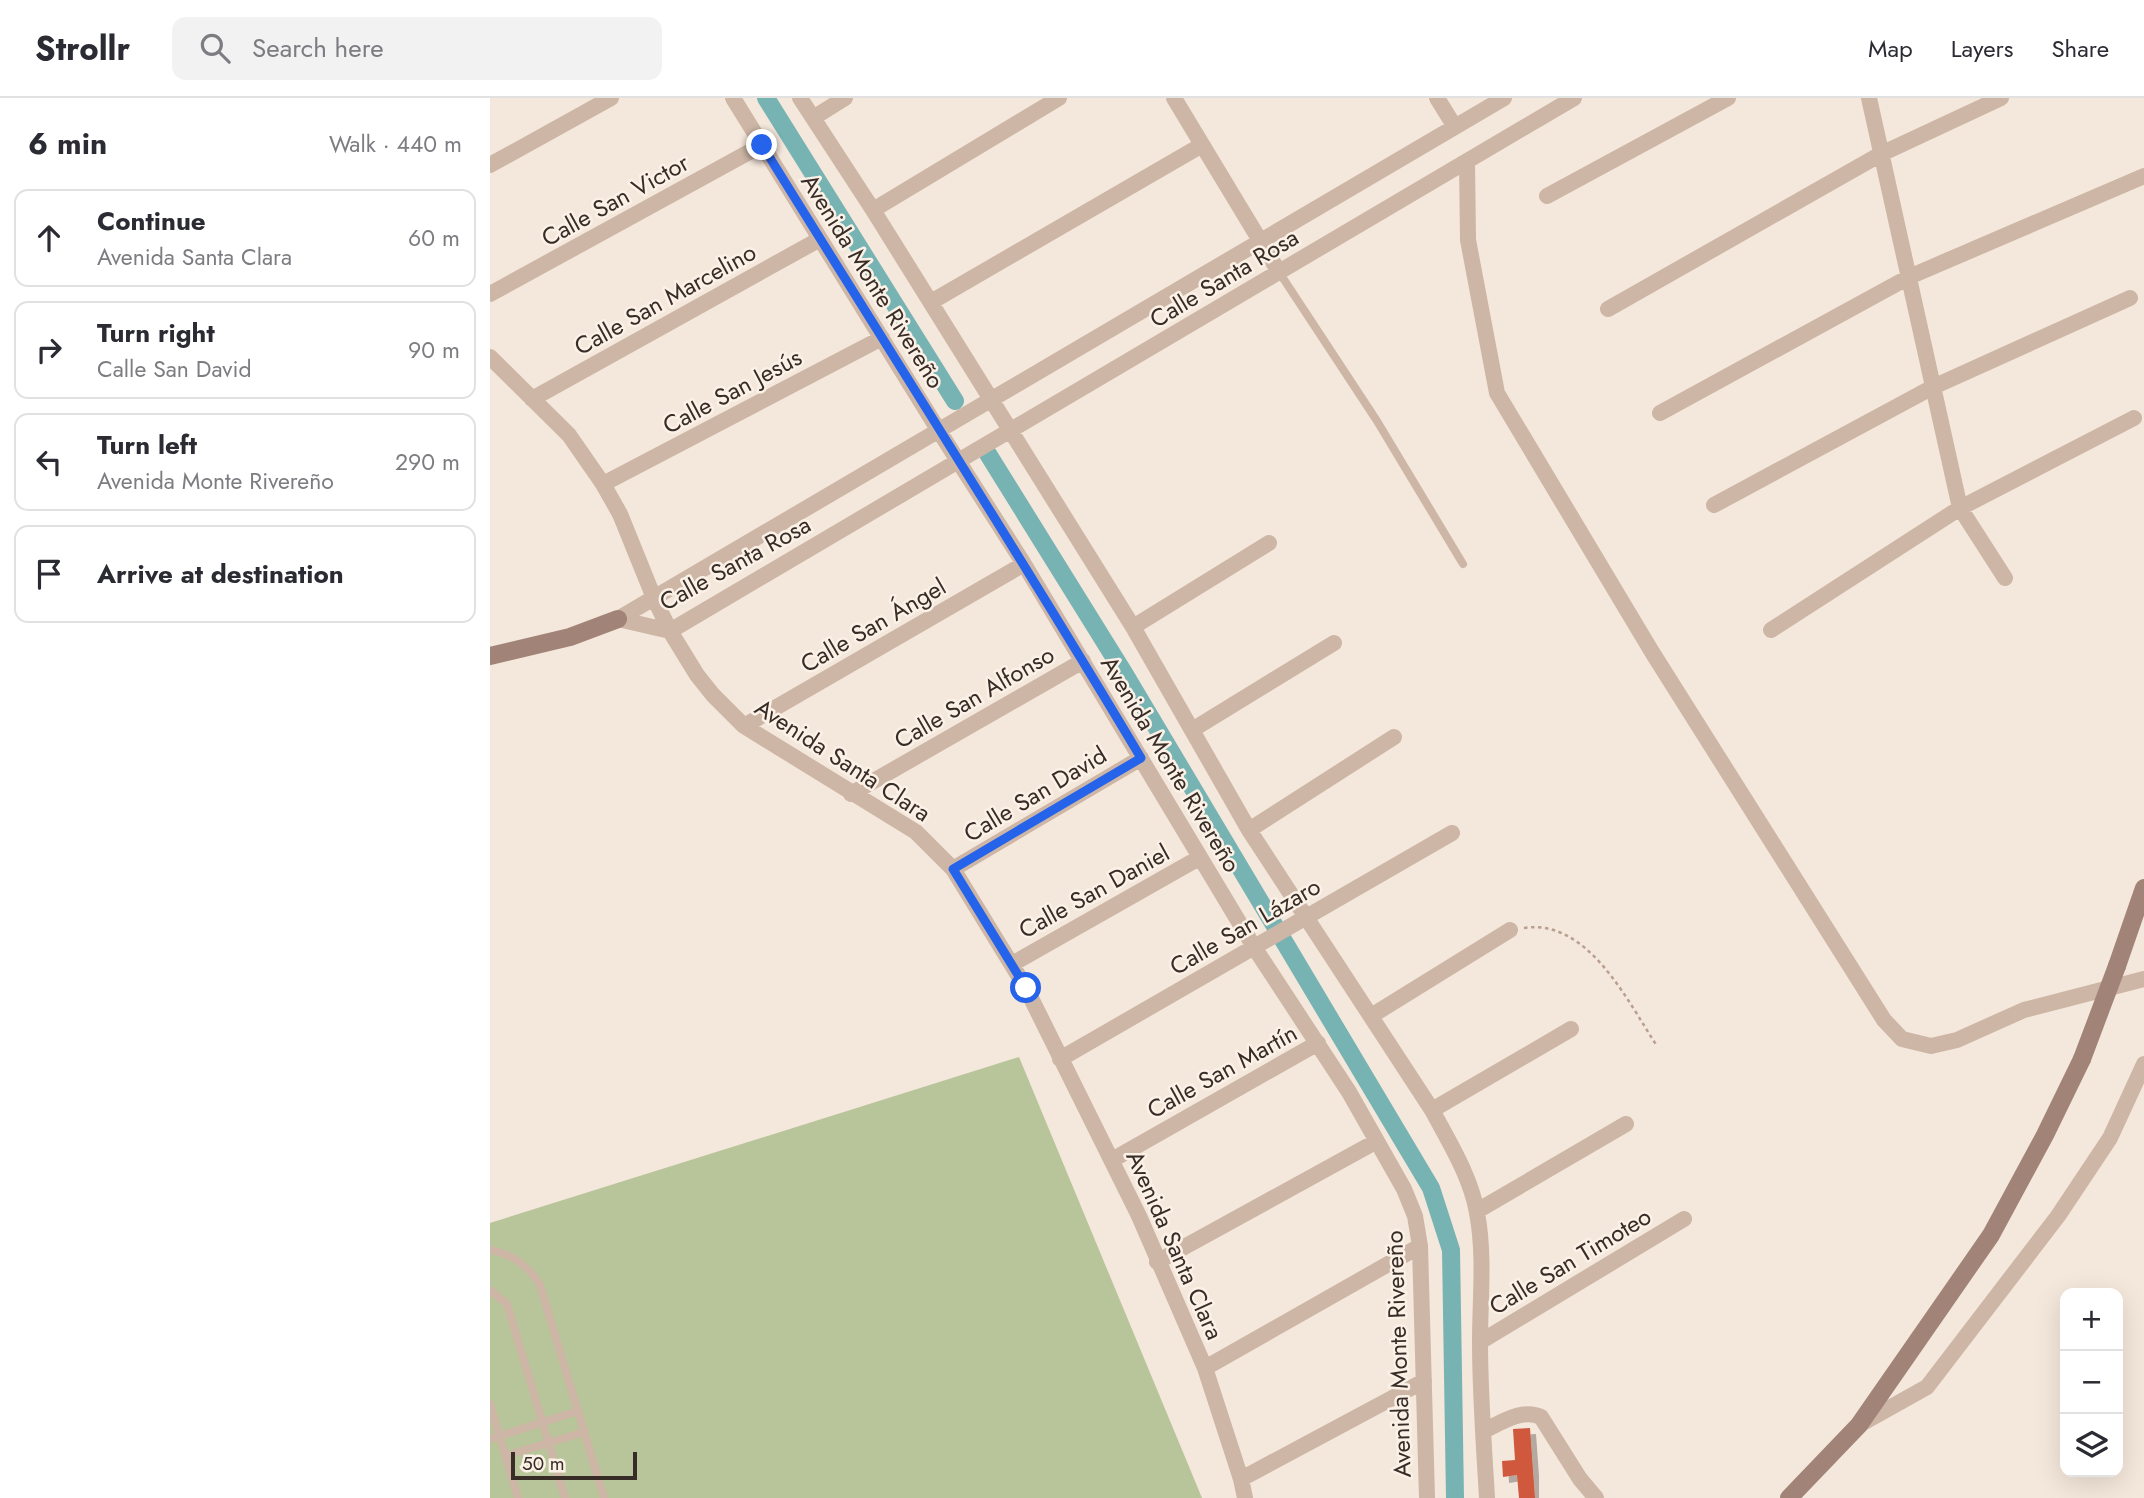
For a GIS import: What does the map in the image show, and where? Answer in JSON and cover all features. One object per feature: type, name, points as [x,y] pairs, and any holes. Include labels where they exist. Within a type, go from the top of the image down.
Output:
[{"type":"main road","points":[[490,656],[570,637],[618,620]]},
{"type":"main road","points":[[1789,1498],[1860,1425],[1991,1235],[2082,1059],[2144,888]]},
{"type":"street","points":[[490,165],[611,98]]},
{"type":"street","name":"Avenida Monte Rivereño","points":[[733,98],[1083,660],[1199,858],[1318,1043],[1408,1198],[1415,1216],[1420,1245],[1427,1498]]},
{"type":"street","name":"Avenida Monte Rivereño","points":[[800,98],[931,302],[1133,627],[1249,830],[1304,918],[1432,1110],[1462,1169],[1477,1211],[1481,1248],[1480,1342],[1487,1498]]},
{"type":"street","points":[[813,118],[845,98]]},
{"type":"street","points":[[873,210],[1059,98]]},
{"type":"street","points":[[1174,98],[1279,272]]},
{"type":"street","points":[[1437,98],[1455,127]]},
{"type":"street","name":"Calle Santa Rosa","points":[[618,620],[1504,98]]},
{"type":"street","name":"Calle Santa Rosa","points":[[618,620],[670,631],[1574,98]]},
{"type":"street","points":[[1547,197],[1728,98]]},
{"type":"street","points":[[1869,98],[1960,508],[2005,578]]},
{"type":"street","points":[[1608,309],[1881,154],[2001,98]]},
{"type":"street","name":"Calle San Victor","points":[[490,295],[762,145]]},
{"type":"street","points":[[931,302],[1202,145]]},
{"type":"street","points":[[1467,161],[1468,240],[1497,393],[1652,652],[1884,1020],[1902,1039],[1931,1046],[1957,1040],[2024,1010],[2144,979]]},
{"type":"street","points":[[1660,412],[1909,278],[2144,176]]},
{"type":"street","name":"Calle San Marcelino","points":[[532,399],[820,239]]},
{"type":"street","points":[[1714,505],[1933,387],[2130,298]]},
{"type":"street","name":"Calle San Jesús","points":[[603,484],[882,338]]},
{"type":"street","name":"Avenida Santa Clara","points":[[490,357],[569,435],[603,484],[620,513],[670,631],[697,675],[744,726],[851,794],[895,817],[916,832],[953,869],[1012,964],[1139,1216],[1205,1368],[1245,1498]]},
{"type":"street","points":[[1771,630],[1960,508],[2134,418]]},
{"type":"street","points":[[1133,627],[1269,543]]},
{"type":"street","name":"Calle San Ángel","points":[[744,726],[1024,564]]},
{"type":"street","points":[[1192,730],[1334,643]]},
{"type":"street","name":"Calle San Alfonso","points":[[851,794],[1083,660]]},
{"type":"street","points":[[1249,830],[1394,737]]},
{"type":"street","name":"Calle San David","points":[[953,869],[1141,758]]},
{"type":"street","name":"Calle San Lázaro","points":[[1060,1059],[1452,832]]},
{"type":"street","name":"Calle San Daniel","points":[[1012,964],[1199,858]]},
{"type":"street","points":[[1371,1016],[1510,930]]},
{"type":"street","points":[[1432,1110],[1571,1029]]},
{"type":"street","name":"Calle San Martín","points":[[1111,1160],[1318,1043]]},
{"type":"street","points":[[1860,1425],[1927,1387],[2058,1216],[2110,1138],[2144,1064]]},
{"type":"street","points":[[1477,1211],[1626,1124]]},
{"type":"street","points":[[1157,1262],[1377,1141]]},
{"type":"street","name":"Calle San Timoteo","points":[[1480,1342],[1684,1219]]},
{"type":"street","points":[[1205,1368],[1420,1245]]},
{"type":"street","points":[[1241,1479],[1424,1381]]},
{"type":"street","points":[[1483,1430],[1525,1413],[1542,1417],[1580,1479],[1596,1498]]},
{"type":"lane","points":[[1279,272],[1377,421],[1463,564]]},
{"type":"lane","points":[[490,1250],[517,1259],[530,1269],[540,1286],[604,1498]]},
{"type":"lane","points":[[490,1290],[507,1304],[565,1498]]},
{"type":"lane","points":[[490,1404],[495,1438],[505,1456],[517,1498]]},
{"type":"lane","points":[[495,1438],[578,1411]]},
{"type":"lane","points":[[505,1456],[584,1432]]},
{"type":"path","points":[[1510,930],[1548,926],[1563,932],[1584,947],[1612,978],[1657,1046]]},
{"type":"green space","points":[[1019,1057],[1202,1498],[490,1498],[490,1223]]},
{"type":"building","points":[[1530,1428],[1535,1498],[1519,1498],[1517,1475],[1503,1477],[1502,1461],[1515,1460],[1513,1429]]},
{"type":"waterway","points":[[766,98],[955,401]]},
{"type":"waterway","points":[[988,454],[1124,673],[1431,1188],[1451,1250],[1455,1498]]},
{"type":"route","points":[[762,145],[1024,564],[1141,758],[953,869],[1026,988]]}]
